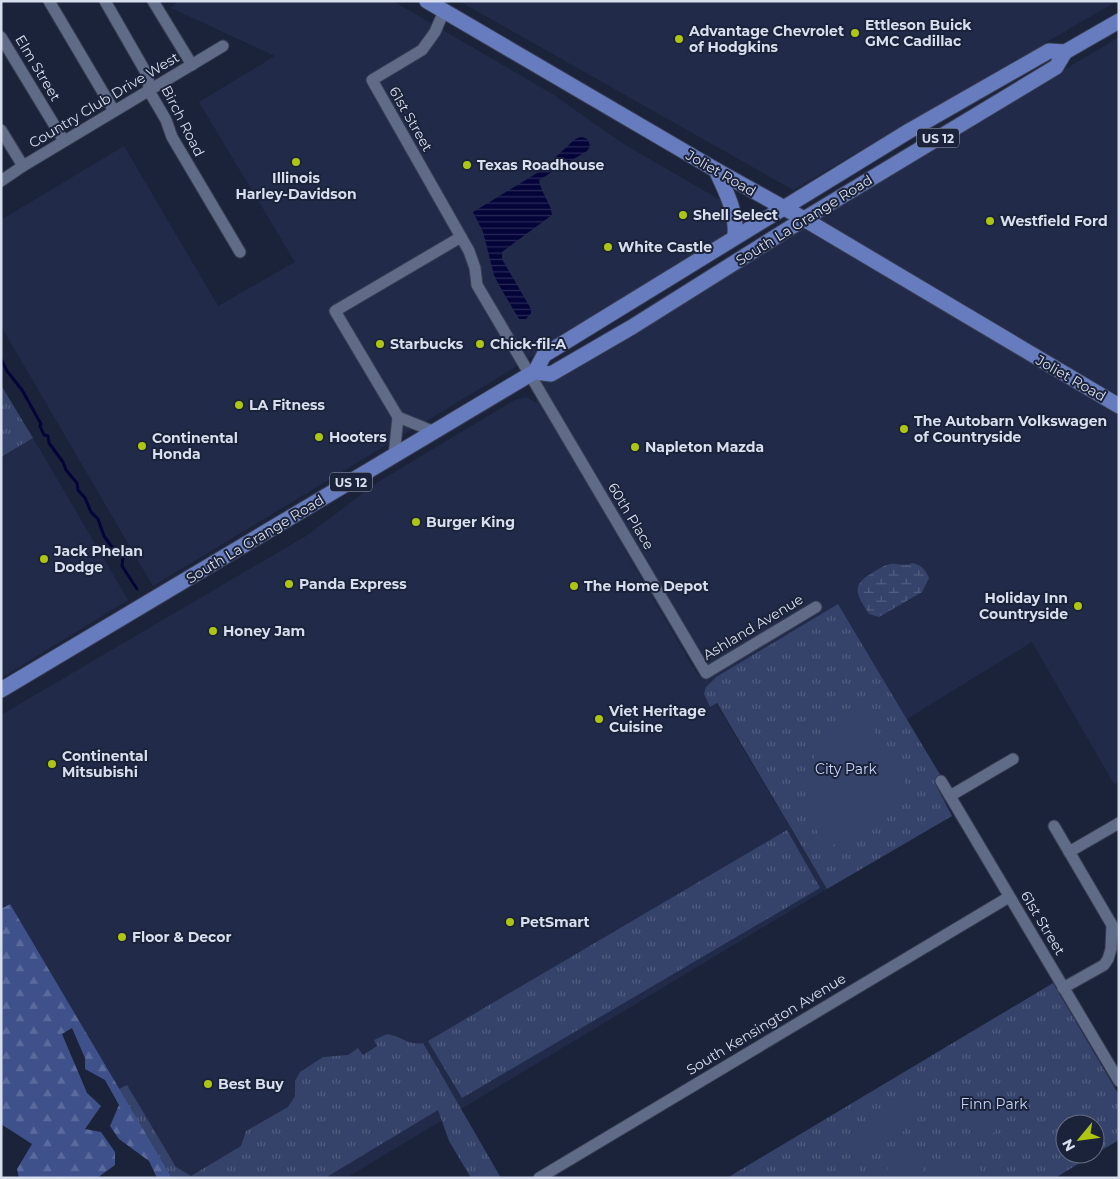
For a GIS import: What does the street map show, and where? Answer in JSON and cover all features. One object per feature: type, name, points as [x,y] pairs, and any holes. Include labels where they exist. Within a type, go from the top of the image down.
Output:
[{"type":"main road","name":"Joliet Road","points":[[427,1],[716,170],[804,219],[1119,406]]},
{"type":"main road","name":"South La Grange Road","points":[[532,374],[551,374],[632,327],[804,219],[1056,67],[1065,52],[1119,21]]},
{"type":"main road","name":"South La Grange Road","points":[[1,690],[532,374],[544,355],[908,131],[1049,51],[1065,52]]},
{"type":"main road","points":[[716,170],[731,204],[736,225],[735,236]]},
{"type":"street","points":[[49,1],[114,111]]},
{"type":"street","name":"Birch Road","points":[[104,1],[148,76],[148,91],[166,120],[172,138],[240,252]]},
{"type":"street","points":[[154,1],[192,65]]},
{"type":"street","name":"61st Street","points":[[444,11],[435,32],[422,50],[372,80],[469,251],[475,268],[477,284],[532,374]]},
{"type":"street","name":"Elm Street","points":[[1,37],[64,141]]},
{"type":"street","name":"Country Club Drive West","points":[[1,181],[223,46]]},
{"type":"street","points":[[1,130],[23,166]]},
{"type":"street","points":[[394,456],[398,418],[335,312],[461,237]]},
{"type":"street","name":"60th Place","points":[[532,374],[706,673]]},
{"type":"street","points":[[398,418],[435,432]]},
{"type":"street","name":"Ashland Avenue","points":[[706,673],[816,607]]},
{"type":"street","points":[[950,796],[1012,759]]},
{"type":"street","name":"61st Street","points":[[941,781],[1119,1081]]},
{"type":"street","points":[[1069,852],[1119,823]]},
{"type":"street","points":[[1054,826],[1115,923],[1111,949],[1104,965],[1064,988]]},
{"type":"street","name":"South Kensington Avenue","points":[[539,1178],[1009,897]]},
{"type":"shaded area","points":[[178,1],[393,1],[554,95],[622,143],[722,201],[730,228],[718,240],[504,374],[153,586],[1,326],[1,220],[124,146],[218,306],[295,262],[199,102],[275,56],[171,8]]},
{"type":"shaded area","points":[[459,1],[1117,1],[793,190]]},
{"type":"shaded area","points":[[1119,37],[1119,396],[817,218]]},
{"type":"shaded area","points":[[581,137],[589,141],[590,147],[587,151],[539,180],[552,215],[502,252],[502,259],[531,309],[531,313],[526,319],[519,319],[494,275],[483,232],[473,212],[542,170],[575,139]]},
{"type":"shaded area","points":[[797,219],[1119,409],[1119,782],[1114,784],[1032,642],[907,719],[838,604],[716,677],[706,687],[827,889],[346,1178],[172,1178],[10,904],[1,909],[1,715],[306,536],[378,482],[515,400],[526,397],[537,403],[532,376]],"holes":[[[613,531],[701,678],[694,669]]]},
{"type":"shaded area","points":[[33,438],[128,600],[1,678],[1,457]]},
{"type":"green space","points":[[1,385],[33,438],[1,457]]},
{"type":"green space","points":[[913,563],[923,568],[929,578],[922,592],[879,617],[869,614],[859,597],[858,587],[860,582],[886,565],[907,565]]},
{"type":"green space","name":"City Park","points":[[838,604],[942,778],[935,783],[952,816],[827,889],[717,703],[710,707],[704,694],[706,687],[716,677]]},
{"type":"green space","points":[[860,708],[906,785],[900,805],[827,849],[816,829],[809,809],[807,790],[810,771],[816,753],[827,736],[842,721]]},
{"type":"green space","points":[[787,830],[820,888],[462,1098],[428,1041]]},
{"type":"green space","points":[[10,904],[172,1178],[157,1178],[149,1161],[119,1139],[110,1126],[119,1105],[105,1080],[85,1069],[85,1058],[72,1028],[62,1034],[87,1093],[101,1106],[85,1129],[101,1132],[115,1152],[115,1165],[97,1178],[19,1178],[17,1169],[32,1144],[1,1124],[1,909]]},
{"type":"green space","name":"Finn Park","points":[[1053,983],[1119,1095],[1119,1140],[1105,1148],[1105,1114],[1055,1114],[1055,1164],[1079,1164],[1055,1178],[727,1178]]},
{"type":"green space","points":[[387,1034],[413,1043],[423,1043],[501,1178],[471,1178],[449,1141],[438,1110],[325,1178],[172,1178],[119,1089],[127,1085],[176,1167],[191,1176],[241,1146],[246,1131],[288,1107],[295,1096],[295,1081],[300,1072],[323,1057],[348,1055],[358,1048],[363,1055],[377,1046],[374,1040]]},
{"type":"green space","points":[[898,1096],[905,1097],[913,1104],[918,1113],[917,1120],[872,1155],[861,1157],[852,1148],[849,1142],[849,1135]]},
{"type":"green space","points":[[983,1107],[989,1108],[997,1116],[997,1128],[989,1136],[983,1137],[977,1136],[969,1128],[968,1122],[969,1116],[977,1108]]},
{"type":"green space","points":[[910,1151],[921,1155],[923,1158],[924,1165],[920,1178],[889,1178],[887,1171],[892,1160],[902,1153]]},
{"type":"green space","points":[[852,1157],[864,1178],[827,1178]]},
{"type":"green space","points":[[956,1160],[974,1164],[983,1173],[985,1178],[937,1178],[944,1167]]},
{"type":"waterway","points":[[1,359],[7,371],[22,390],[41,424],[44,435],[48,436],[49,443],[63,462],[66,470],[77,483],[78,490],[85,498],[91,512],[98,519],[104,536],[123,557],[122,566],[137,589]]},
{"type":"place","name":"Ettleson Buick GMC Cadillac","points":[[855,33]]},
{"type":"place","name":"Advantage Chevrolet of Hodgkins","points":[[679,39]]},
{"type":"place","name":"Illinois Harley-Davidson","points":[[296,162]]},
{"type":"place","name":"Texas Roadhouse","points":[[467,165]]},
{"type":"place","name":"Shell Select","points":[[683,215]]},
{"type":"place","name":"Westfield Ford","points":[[990,221]]},
{"type":"place","name":"White Castle","points":[[608,247]]},
{"type":"place","name":"Starbucks","points":[[380,344]]},
{"type":"place","name":"Chick-fil-A","points":[[480,344]]},
{"type":"place","name":"LA Fitness","points":[[239,405]]},
{"type":"place","name":"The Autobarn Volkswagen of Countryside","points":[[904,429]]},
{"type":"place","name":"Hooters","points":[[319,437]]},
{"type":"place","name":"Continental Honda","points":[[142,446]]},
{"type":"place","name":"Napleton Mazda","points":[[635,447]]},
{"type":"place","name":"Burger King","points":[[416,522]]},
{"type":"place","name":"Jack Phelan Dodge","points":[[44,559]]},
{"type":"place","name":"Panda Express","points":[[289,584]]},
{"type":"place","name":"The Home Depot","points":[[574,586]]},
{"type":"place","name":"Holiday Inn Countryside","points":[[1078,606]]},
{"type":"place","name":"Honey Jam","points":[[213,631]]},
{"type":"place","name":"Viet Heritage Cuisine","points":[[599,719]]},
{"type":"place","name":"Continental Mitsubishi","points":[[52,764]]},
{"type":"place","name":"PetSmart","points":[[510,922]]},
{"type":"place","name":"Floor & Decor","points":[[122,937]]},
{"type":"place","name":"Best Buy","points":[[208,1084]]}]
